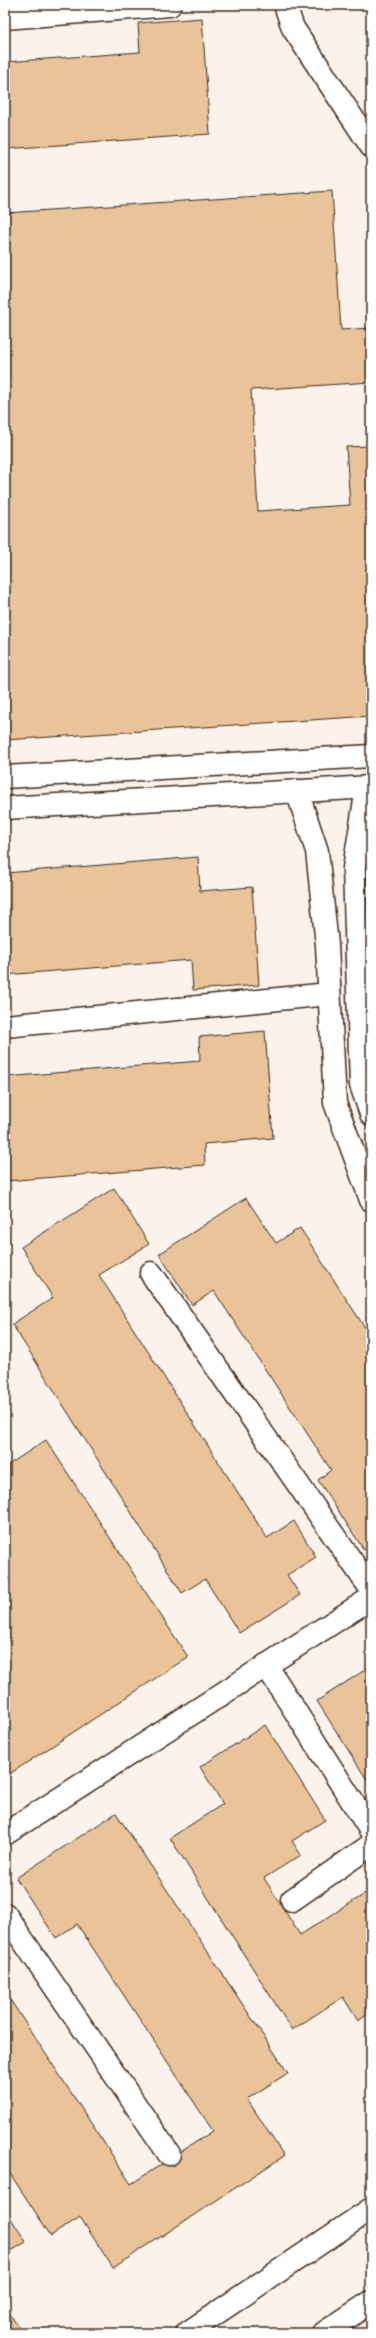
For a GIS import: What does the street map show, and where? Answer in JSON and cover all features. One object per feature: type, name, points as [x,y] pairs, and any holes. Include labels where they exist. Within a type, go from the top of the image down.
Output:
[{"type":"street","points":[[5,18],[170,5]]},
{"type":"street","points":[[285,5],[293,28],[371,146]]},
{"type":"street","points":[[5,777],[371,756]]},
{"type":"street","points":[[5,808],[369,787],[354,868],[361,1085],[371,1114]]},
{"type":"street","points":[[297,792],[317,851],[329,994],[334,1103],[371,1200]]},
{"type":"street","points":[[5,1026],[329,994]]},
{"type":"street","points":[[151,1273],[371,1589]]},
{"type":"street","points":[[5,1834],[371,1598]]},
{"type":"street","points":[[266,1665],[371,1830]]},
{"type":"street","points":[[292,1900],[371,1845]]},
{"type":"street","points":[[5,1914],[169,2154]]},
{"type":"street","points":[[187,2333],[371,2209]]},
{"type":"street","points":[[324,2333],[371,2302]]},
{"type":"building","points":[[202,18],[210,134],[5,149],[5,62],[140,52],[138,23]]},
{"type":"building","points":[[332,191],[341,330],[371,328],[371,382],[251,390],[258,511],[350,505],[346,447],[371,446],[371,716],[5,740],[5,213]]},
{"type":"building","points":[[198,857],[200,891],[252,887],[259,985],[193,990],[191,960],[5,975],[5,873]]},
{"type":"building","points":[[265,1031],[273,1138],[204,1144],[205,1165],[5,1181],[5,1077],[200,1061],[199,1037]]},
{"type":"building","points":[[114,1188],[149,1244],[99,1275],[267,1538],[294,1521],[316,1557],[287,1575],[300,1595],[239,1633],[205,1579],[182,1593],[12,1324],[53,1298],[21,1247]]},
{"type":"building","points":[[246,1198],[276,1243],[300,1228],[371,1337],[371,1546],[364,1550],[318,1480],[331,1470],[214,1291],[192,1305],[159,1254]]},
{"type":"building","points":[[46,1440],[188,1657],[5,1777],[5,1467]]},
{"type":"building","points":[[371,1666],[371,1786],[317,1701]]},
{"type":"building","points":[[265,1725],[325,1820],[292,1841],[301,1855],[264,1878],[300,1935],[371,1890],[371,2012],[358,2021],[343,1997],[292,2030],[170,1838],[223,1804],[200,1767]]},
{"type":"building","points":[[116,1813],[288,2073],[247,2099],[284,2156],[113,2268],[80,2217],[51,2236],[5,2166],[5,1992],[131,2184],[213,2131],[77,1924],[56,1938],[16,1878]]},
{"type":"building","points":[[5,1949],[12,1959],[5,1964]]},
{"type":"building","points":[[5,2209],[26,2242],[5,2255]]},
{"type":"building","points":[[5,2306],[22,2333],[5,2333]]}]
